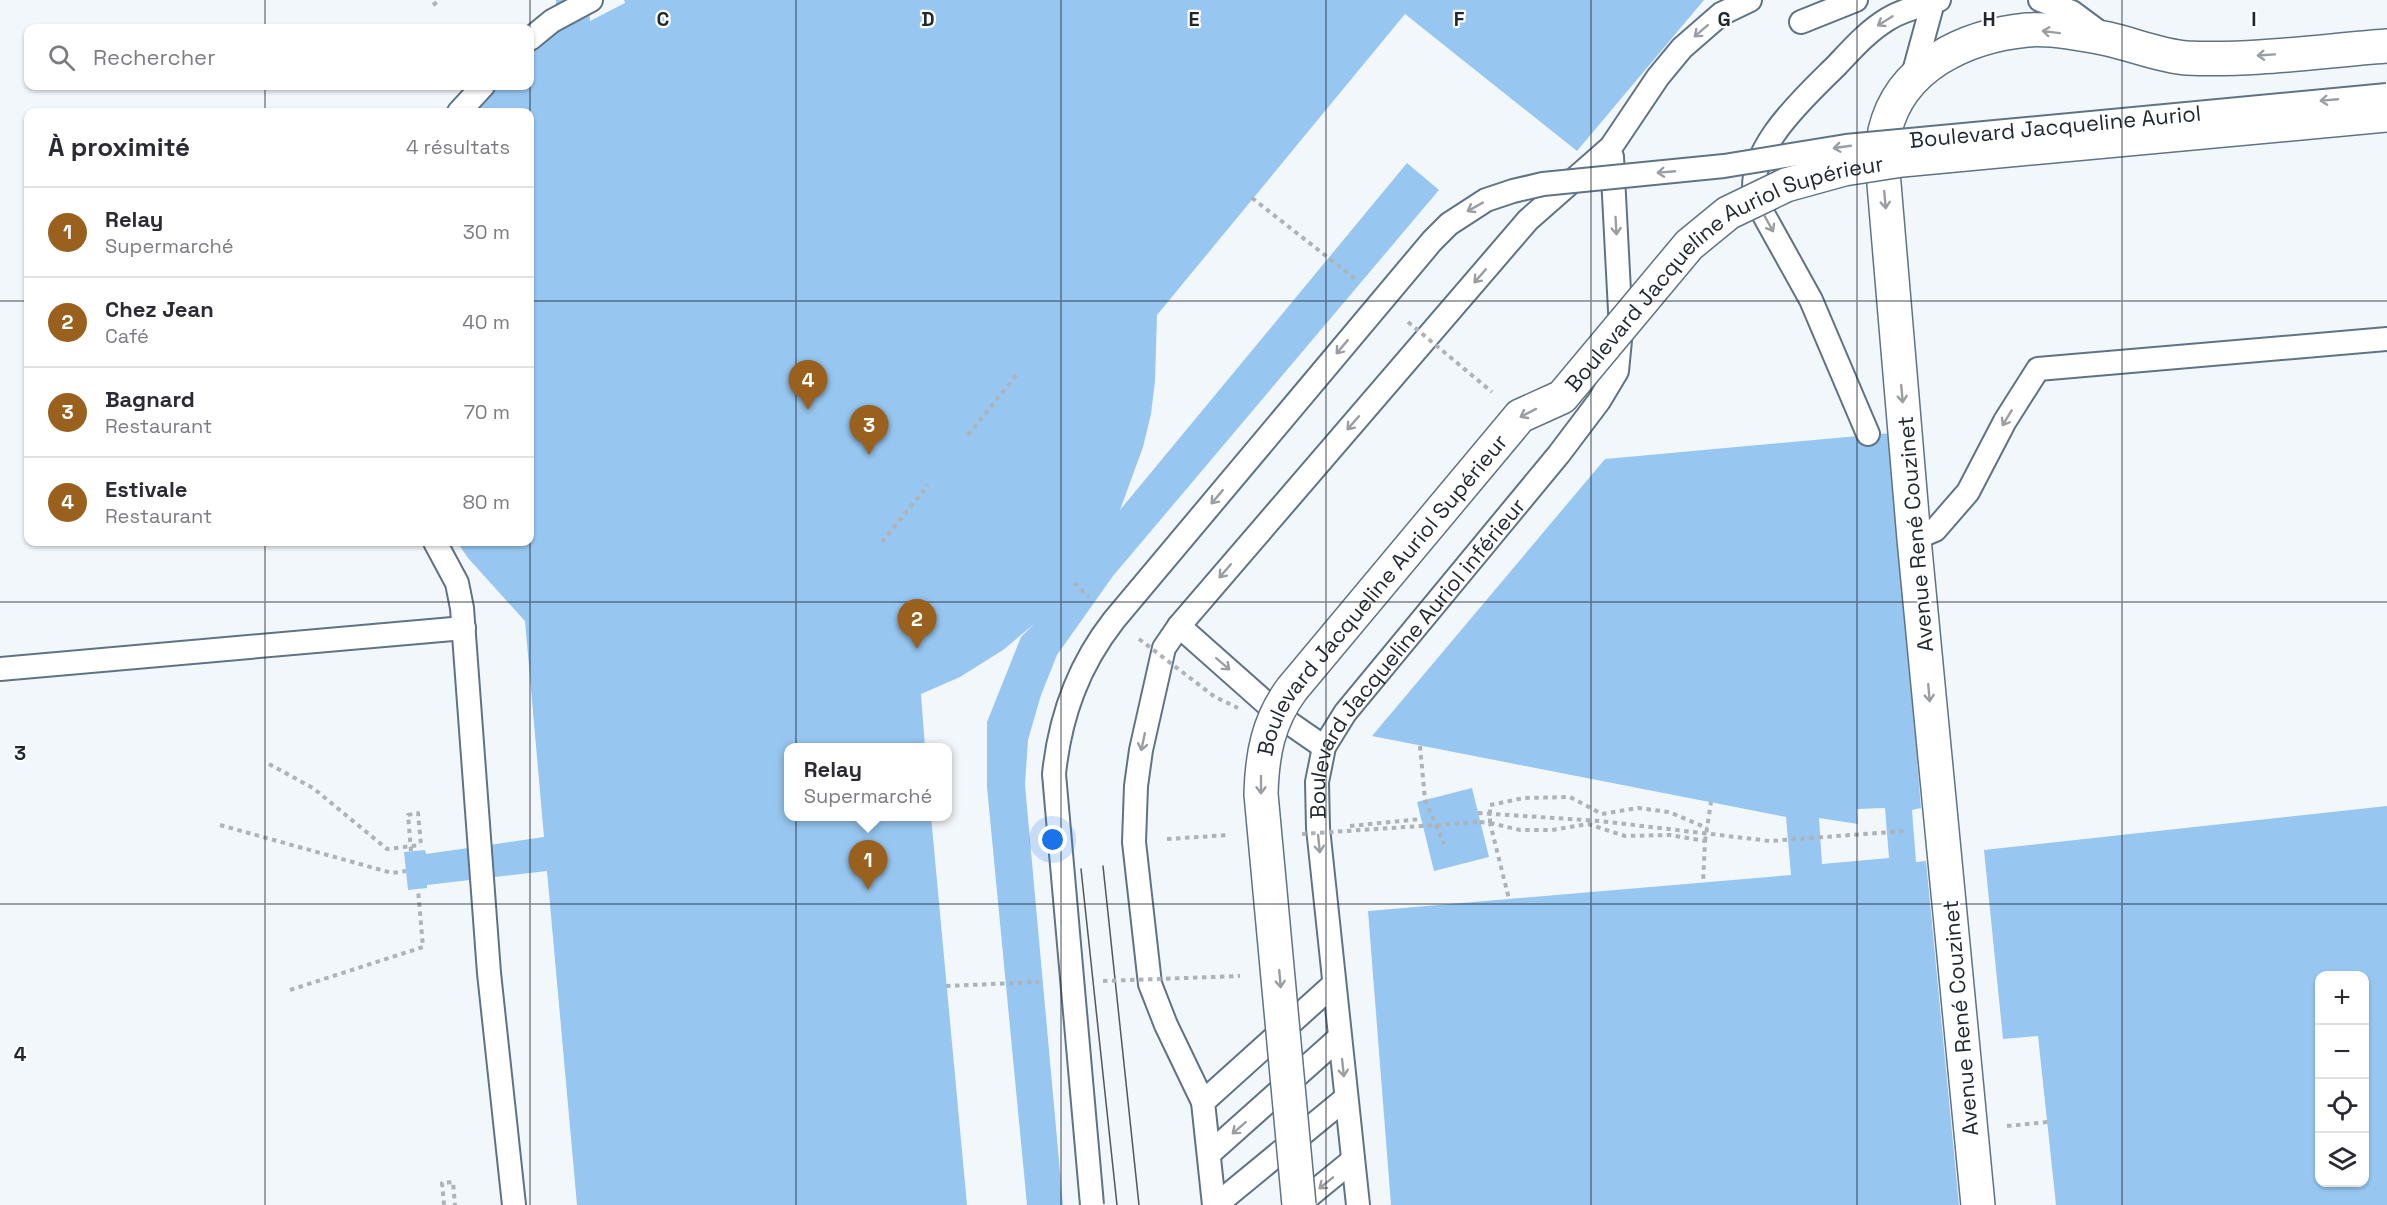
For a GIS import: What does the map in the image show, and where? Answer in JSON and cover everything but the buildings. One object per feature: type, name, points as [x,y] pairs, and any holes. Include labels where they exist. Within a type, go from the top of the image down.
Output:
[{"type":"main road","name":"Avenue René Couzinet","points":[[1978,1205],[1914,539],[1883,172],[1885,132],[1895,104],[1912,80],[1933,61],[1953,50],[2005,33],[2047,31],[2109,39]]},
{"type":"main road","points":[[2109,39],[2144,51],[2195,58],[2226,58],[2387,46]]},
{"type":"main road","name":"Boulevard Jacqueline Auriol Supérieur","points":[[1299,1205],[1265,836],[1263,753],[1272,722],[1292,689],[1520,416],[1562,397],[1689,245],[1721,218],[1746,202],[1810,177],[1902,160],[2387,115]]},
{"type":"lane","points":[[534,36],[552,21],[591,0]]},
{"type":"lane","points":[[1215,1205],[1203,1102],[1166,1025],[1150,984],[1134,842],[1136,786],[1141,750],[1164,648],[1179,626],[1528,220],[1611,147],[1658,77],[1682,48],[1721,14],[1750,0]]},
{"type":"lane","points":[[1801,22],[1856,0]]},
{"type":"lane","points":[[2040,0],[2072,12],[2109,39]]},
{"type":"lane","points":[[1912,80],[1936,1]]},
{"type":"lane","points":[[1868,434],[1811,300],[1756,201],[1754,185],[1764,152],[1792,110],[1872,29],[1907,9],[1936,1]]},
{"type":"lane","points":[[463,108],[479,90]]},
{"type":"lane","name":"Boulevard Jacqueline Auriol","points":[[1092,1205],[1056,800],[1057,746],[1072,691],[1098,640],[1114,620],[1389,292],[1449,224],[1486,200],[1523,189],[1724,166],[1846,146],[2387,95]]},
{"type":"lane","name":"Boulevard Jacqueline Auriol inférieur","points":[[1358,1205],[1318,828],[1317,782],[1324,747],[1345,713],[1559,454],[1599,401],[1617,370],[1621,330],[1611,147]]},
{"type":"lane","points":[[1914,539],[1935,530],[1968,492],[2005,421],[2038,369],[2387,339]]},
{"type":"lane","points":[[437,546],[457,583],[464,628],[489,972],[514,1205]]},
{"type":"lane","points":[[1179,626],[1285,720],[1324,747]]},
{"type":"lane","points":[[0,669],[464,628]]},
{"type":"lane","points":[[1203,1102],[1334,984]]},
{"type":"lane","points":[[1209,1154],[1339,1038]]},
{"type":"lane","points":[[1215,1205],[1346,1098]]},
{"type":"lane","points":[[1299,1205],[1353,1160]]},
{"type":"path","points":[[433,5],[440,0]]},
{"type":"path","points":[[968,435],[1019,372]]},
{"type":"path","points":[[882,542],[928,485]]},
{"type":"path","points":[[1074,583],[1114,620],[1215,697],[1272,722]]},
{"type":"path","points":[[1420,746],[1425,800],[1444,844]]},
{"type":"path","points":[[269,764],[314,788],[387,849],[421,845],[418,813],[408,815],[411,851]]},
{"type":"path","points":[[1509,899],[1490,823],[1490,805],[1524,798],[1570,797],[1602,814],[1638,808],[1669,812],[1707,828]]},
{"type":"path","points":[[1703,883],[1705,841],[1711,802]]},
{"type":"path","points":[[1478,813],[1600,821],[1770,841],[1941,827]]},
{"type":"path","points":[[1265,836],[1435,824],[1490,823],[1520,830],[1552,830],[1588,824],[1625,836],[1670,835],[1705,841]]},
{"type":"path","points":[[220,825],[392,873],[406,872]]},
{"type":"path","points":[[290,990],[423,947],[418,889]]},
{"type":"path","points":[[946,986],[1246,976],[1279,972]]},
{"type":"path","points":[[1997,1127],[2048,1122]]},
{"type":"path","points":[[444,1205],[442,1183],[453,1182],[455,1205]]},
{"type":"tram line","points":[[1103,866],[1139,1205]]},
{"type":"tram line","points":[[1081,869],[1117,1205]]},
{"type":"place","name":"Estivale","points":[[808,410]]},
{"type":"place","name":"Bagnard","points":[[869,455]]},
{"type":"place","name":"Chez Jean","points":[[917,649]]},
{"type":"place","name":"Relay","points":[[868,890]]}]
